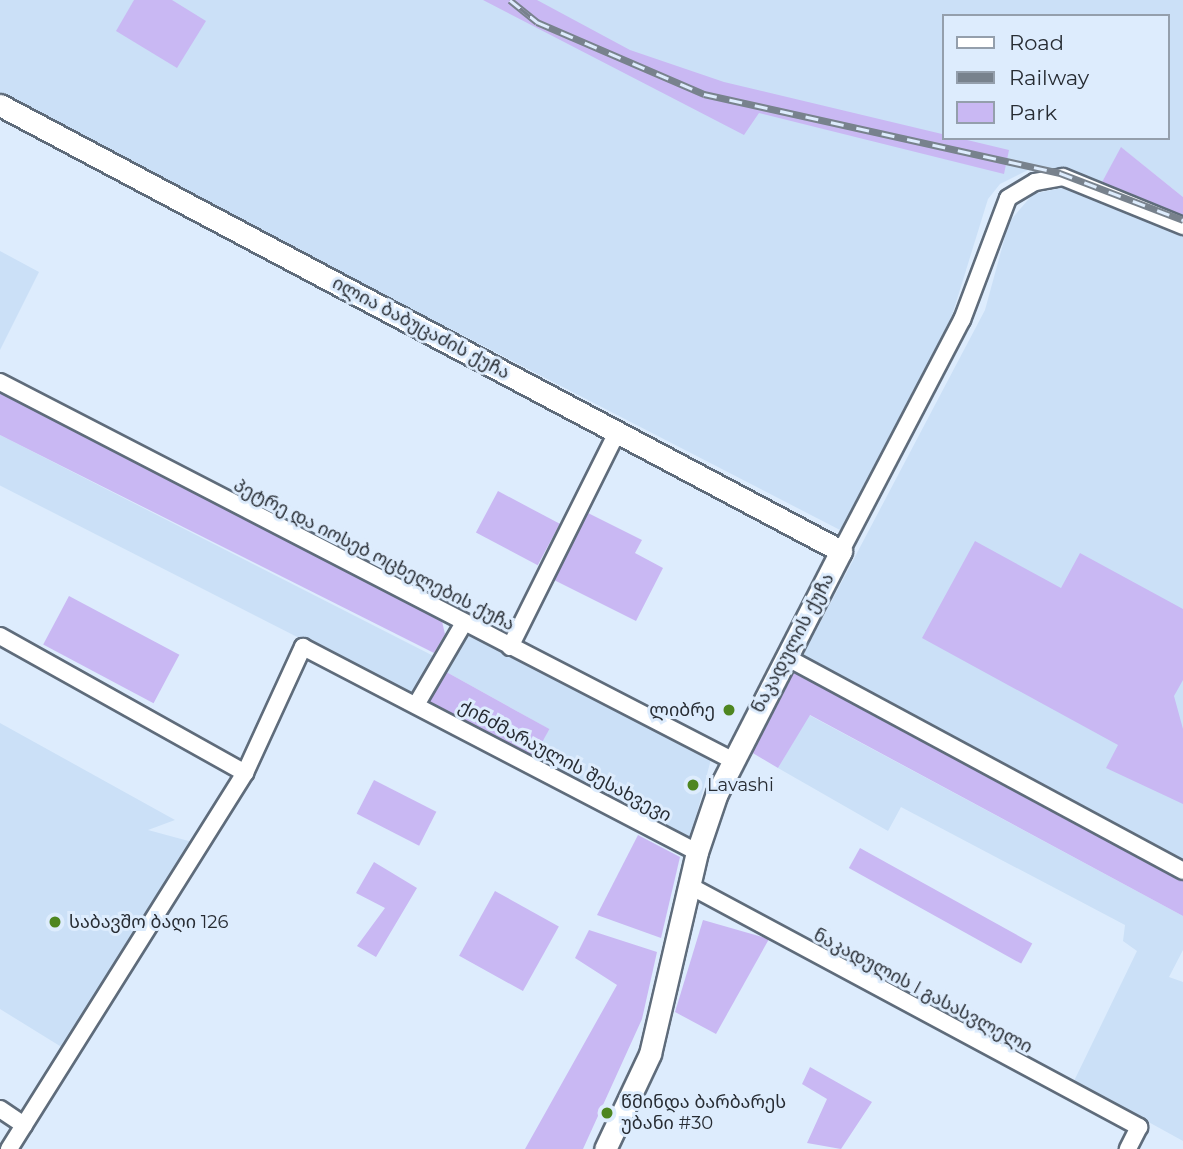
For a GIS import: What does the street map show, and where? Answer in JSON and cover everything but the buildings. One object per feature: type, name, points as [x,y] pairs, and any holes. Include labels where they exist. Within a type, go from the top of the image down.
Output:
[{"type":"street","name":"ილია ბაბუცაძის ქუჩა","points":[[0,105],[841,551]]},
{"type":"street","name":"ნაკადულის ქუჩა","points":[[605,1149],[650,1054],[697,852],[732,760],[962,320],[997,214],[1020,189],[1050,177],[1076,181],[1183,226]]},
{"type":"street","name":"პეტრე და იოსებ ოცხელების ქუჩა","points":[[0,382],[464,624],[732,760]]},
{"type":"street","points":[[510,647],[617,432]]},
{"type":"street","points":[[416,705],[464,624]]},
{"type":"street","points":[[0,636],[245,773]]},
{"type":"street","name":"ქინძმარაულის შესახვევი","points":[[9,1149],[245,773],[303,647],[697,852]]},
{"type":"street","points":[[786,657],[1183,871]]},
{"type":"street","name":"ნაკადულის I გასასვლელი","points":[[690,886],[1139,1127],[1128,1149]]},
{"type":"street","points":[[0,1109],[24,1125]]},
{"type":"shaded area","points":[[0,0],[1183,0],[1183,197],[1122,148],[1101,184],[1036,166],[1000,184],[988,199],[950,322],[842,531],[0,97]]},
{"type":"shaded area","points":[[1066,187],[1183,234],[1183,865],[800,661],[985,310],[1009,222],[1033,194]]},
{"type":"shaded area","points":[[0,251],[39,272],[0,350]]},
{"type":"shaded area","points":[[0,435],[433,656],[413,696],[0,486]]},
{"type":"shaded area","points":[[470,633],[711,759],[690,840],[530,760],[549,729],[441,669]]},
{"type":"shaded area","points":[[809,715],[1183,916],[1183,950],[1169,977],[1183,982],[1183,1141],[1074,1081],[1137,951],[1123,941],[1125,925],[901,807],[888,831],[778,768]]},
{"type":"shaded area","name":"საბავშო ბაღი 126","points":[[0,723],[175,820],[148,830],[196,843],[68,1051],[0,1009]]},
{"type":"green space","points":[[134,0],[172,0],[206,21],[177,68],[116,31]]},
{"type":"green space","points":[[483,0],[537,0],[630,50],[724,82],[942,134],[942,140],[967,140],[1009,150],[1004,174],[759,113],[744,135]]},
{"type":"green space","points":[[1121,147],[1183,197],[1183,221],[1101,184]]},
{"type":"green space","points":[[0,392],[441,617],[445,634],[434,653],[0,435]]},
{"type":"green space","points":[[498,491],[560,524],[538,565],[476,532]]},
{"type":"green space","points":[[586,512],[642,540],[635,553],[663,568],[636,621],[552,579]]},
{"type":"green space","points":[[975,541],[1061,588],[1080,553],[1183,609],[1183,680],[1174,696],[1183,729],[1183,804],[1106,768],[1118,745],[922,638]]},
{"type":"green space","points":[[69,596],[179,655],[154,703],[43,645]]},
{"type":"green space","points":[[441,669],[549,729],[531,762],[423,702]]},
{"type":"green space","points":[[792,669],[1183,879],[1183,916],[810,715],[778,768],[751,752]]},
{"type":"green space","points":[[374,780],[436,812],[419,846],[357,814]]},
{"type":"green space","points":[[638,835],[680,857],[661,938],[597,915]]},
{"type":"green space","points":[[860,848],[1032,944],[1021,964],[849,868]]},
{"type":"green space","points":[[374,862],[417,888],[376,957],[357,946],[385,908],[356,893]]},
{"type":"green space","points":[[495,891],[559,926],[523,991],[459,956]]},
{"type":"green space","points":[[703,920],[769,939],[716,1034],[675,1012]]},
{"type":"green space","points":[[589,930],[657,952],[642,1019],[583,1149],[525,1149],[617,985],[575,958]]},
{"type":"green space","points":[[810,1067],[872,1102],[841,1149],[807,1143],[827,1099],[802,1084]]},
{"type":"railway","points":[[510,0],[537,22],[704,94],[1060,173],[1183,220]]},
{"type":"place","name":"ლიბრე","points":[[729,710]]},
{"type":"place","name":"Lavashi","points":[[693,785]]},
{"type":"place","name":"საბავშო ბაღი 126","points":[[55,922]]},
{"type":"place","name":"წმინდა ბარბარეს უბანი #30","points":[[607,1113]]}]
